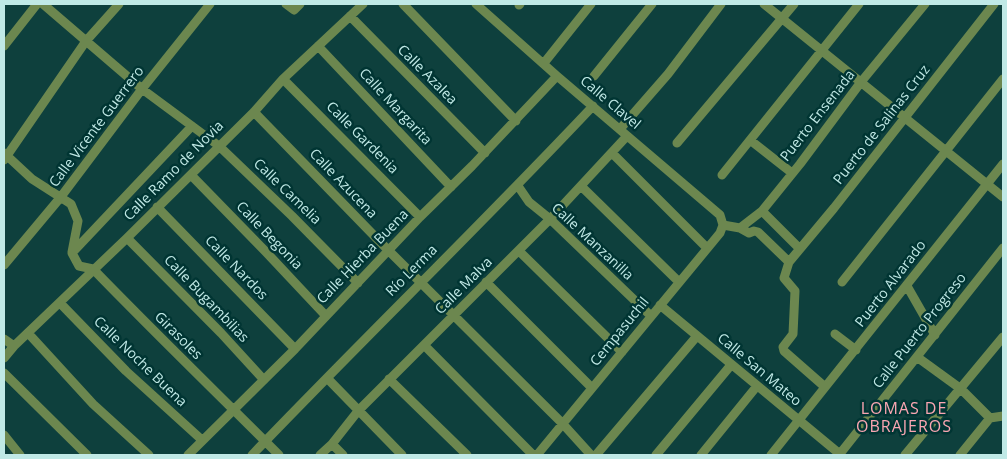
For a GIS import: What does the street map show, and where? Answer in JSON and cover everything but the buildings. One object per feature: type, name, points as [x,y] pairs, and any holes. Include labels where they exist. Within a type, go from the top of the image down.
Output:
[{"type":"street","points":[[4,46],[37,4]]},
{"type":"street","name":"Calle Camelia","points":[[42,4],[142,89],[219,146],[358,283]]},
{"type":"street","points":[[72,253],[78,221],[70,204],[32,179],[5,156],[86,41],[119,4]]},
{"type":"street","name":"Calle Vicente Guerrero","points":[[4,265],[60,198],[142,89],[210,4]]},
{"type":"street","points":[[286,4],[294,10],[300,4]]},
{"type":"street","name":"Calle Ramo de Novia","points":[[4,358],[14,346],[191,175],[284,79],[363,4]]},
{"type":"street","points":[[403,4],[516,121]]},
{"type":"street","name":"Calle Clavel","points":[[476,4],[720,215],[723,225]]},
{"type":"street","points":[[544,63],[591,4]]},
{"type":"street","points":[[594,76],[652,4]]},
{"type":"street","points":[[620,129],[668,74],[721,4]]},
{"type":"street","points":[[764,4],[1003,197]]},
{"type":"street","points":[[677,143],[794,4]]},
{"type":"street","points":[[722,176],[859,4]]},
{"type":"street","name":"Puerto Ensenada","points":[[740,228],[762,211],[861,82],[925,4]]},
{"type":"street","name":"Puerto de Salinas Cruz","points":[[789,262],[994,4]]},
{"type":"street","name":"Calle Azalea","points":[[350,16],[485,153]]},
{"type":"street","name":"Calle Margarita","points":[[318,46],[452,187]]},
{"type":"street","name":"Calle Hierba Buena","points":[[188,455],[295,349],[420,217],[516,121],[557,76]]},
{"type":"street","name":"Calle Gardenia","points":[[284,79],[420,217]]},
{"type":"street","points":[[842,282],[1003,80]]},
{"type":"street","name":"Río Lerma","points":[[252,455],[420,282],[518,186],[593,106]]},
{"type":"street","name":"Calle Azucena","points":[[254,112],[591,455]]},
{"type":"street","points":[[72,253],[192,126]]},
{"type":"street","name":"Calle Malva","points":[[320,455],[332,444],[358,411],[519,251],[628,136]]},
{"type":"street","points":[[750,140],[792,172]]},
{"type":"street","points":[[612,153],[708,248]]},
{"type":"street","name":"Puerto Alvarado","points":[[771,455],[1003,164]]},
{"type":"street","name":"Calle Begonia","points":[[191,175],[326,316]]},
{"type":"street","name":"Calle Manzanilla","points":[[518,186],[533,206],[550,219],[651,316]]},
{"type":"street","points":[[581,186],[679,282]]},
{"type":"street","name":"Calle Nardos","points":[[157,207],[295,349]]},
{"type":"street","points":[[762,211],[800,249]]},
{"type":"street","points":[[723,225],[740,228],[749,233],[758,232],[789,262],[784,278],[795,291],[794,322],[793,334],[783,347],[784,351],[826,387]]},
{"type":"street","name":"Cempasuchil","points":[[537,455],[708,248],[720,233],[723,225]]},
{"type":"street","name":"Calle Bugambilias","points":[[126,238],[221,333],[264,380]]},
{"type":"street","name":"Calle Puerto Progreso","points":[[840,455],[1003,248]]},
{"type":"street","points":[[519,251],[622,352]]},
{"type":"street","name":"Girasoles","points":[[72,253],[79,266],[93,269],[179,358],[235,410],[279,455]]},
{"type":"street","points":[[486,282],[592,388]]},
{"type":"street","points":[[907,286],[935,334]]},
{"type":"street","name":"Calle Noche Buena","points":[[60,303],[126,371],[202,440]]},
{"type":"street","name":"Calle San Mateo","points":[[660,305],[840,455]]},
{"type":"street","points":[[28,333],[92,404],[150,455]]},
{"type":"street","points":[[835,334],[856,350]]},
{"type":"street","points":[[596,455],[697,336]]},
{"type":"street","points":[[905,455],[1003,337]]},
{"type":"street","points":[[4,339],[14,346]]},
{"type":"street","points":[[424,345],[533,455]]},
{"type":"street","points":[[917,357],[961,389],[990,418]]},
{"type":"street","points":[[656,455],[731,364]]},
{"type":"street","points":[[4,372],[87,455]]},
{"type":"street","points":[[328,378],[402,455]]},
{"type":"street","points":[[389,379],[467,455]]},
{"type":"street","points":[[702,455],[757,386]]},
{"type":"street","points":[[960,455],[990,418],[1003,416]]},
{"type":"street","points":[[4,436],[20,455]]},
{"type":"street","points":[[332,444],[343,455]]},
{"type":"district","name":"LOMAS DE OBRAJEROS","points":[[904,418]]}]
